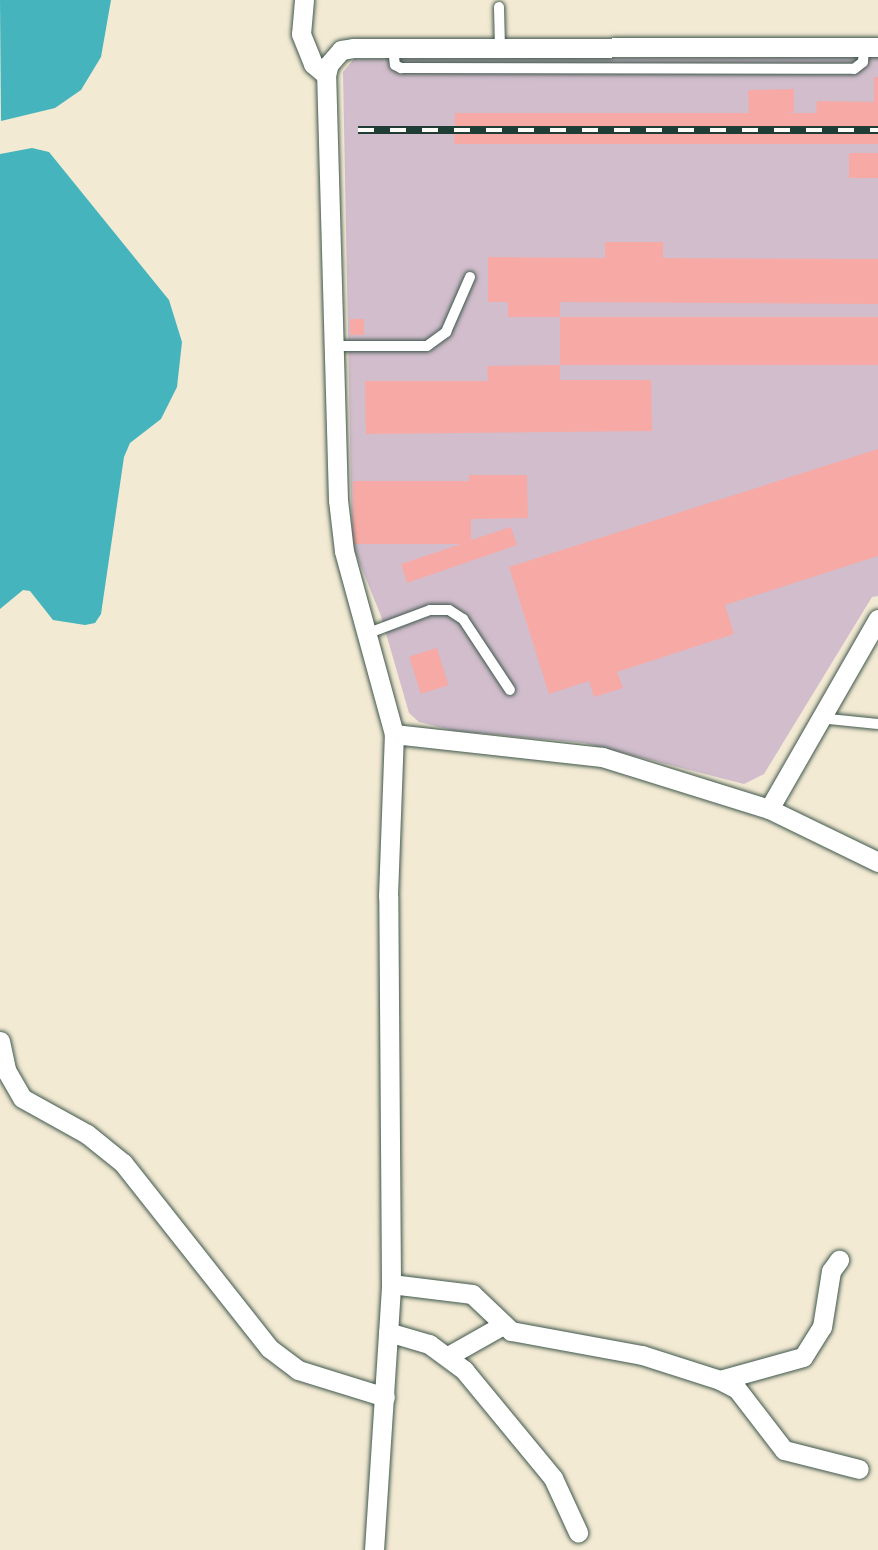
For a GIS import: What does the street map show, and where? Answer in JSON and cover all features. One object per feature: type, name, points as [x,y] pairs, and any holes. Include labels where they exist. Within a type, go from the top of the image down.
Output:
[{"type":"street","points":[[304,0],[301,34],[313,64],[326,75]]},
{"type":"street","points":[[374,1550],[391,1284],[388,897],[394,734],[344,551],[333,346],[326,75],[341,50],[393,47],[871,47]]},
{"type":"street","points":[[769,809],[878,619]]},
{"type":"street","points":[[394,734],[602,757],[769,809],[878,862]]},
{"type":"street","points":[[0,1041],[6,1070],[22,1098],[87,1133],[123,1163],[269,1348],[298,1370],[385,1397]]},
{"type":"street","points":[[720,1380],[803,1357],[822,1327],[831,1271],[839,1260]]},
{"type":"street","points":[[391,1284],[472,1294],[503,1325],[517,1333],[642,1355],[720,1380],[737,1389],[785,1450],[859,1469]]},
{"type":"street","points":[[448,1356],[503,1325]]},
{"type":"street","points":[[388,1332],[429,1344],[448,1356],[540,1460],[578,1532]]},
{"type":"lane","points":[[499,7],[500,49]]},
{"type":"lane","points":[[393,47],[396,65],[401,68],[854,69],[863,62],[871,47]]},
{"type":"lane","points":[[333,346],[428,346],[446,332],[470,277]]},
{"type":"lane","points":[[366,634],[430,610],[449,610],[463,619],[510,690]]},
{"type":"lane","points":[[820,718],[878,724]]},
{"type":"shaded area","points":[[878,57],[878,596],[872,597],[764,774],[744,784],[584,743],[455,731],[419,722],[409,713],[381,616],[352,544],[343,72],[354,59]]},
{"type":"water","points":[[0,0],[111,0],[101,57],[81,90],[55,108],[1,121]]},
{"type":"water","points":[[32,148],[49,152],[169,300],[182,342],[177,387],[161,419],[130,443],[124,457],[101,614],[95,623],[85,625],[53,620],[30,591],[23,590],[0,609],[0,154]]},
{"type":"building","points":[[874,77],[878,77],[878,144],[454,144],[455,113],[749,113],[748,90],[794,89],[794,112],[786,113],[816,113],[817,101],[874,102]]},
{"type":"building","points":[[849,153],[878,153],[878,178],[849,178]]},
{"type":"building","points":[[605,242],[663,242],[663,258],[878,259],[878,304],[560,302],[560,317],[508,317],[508,302],[488,302],[488,257],[605,258]]},
{"type":"building","points":[[560,317],[878,317],[878,365],[560,365]]},
{"type":"building","points":[[350,319],[364,319],[364,335],[350,335]]},
{"type":"building","points":[[560,365],[560,380],[651,380],[652,431],[366,434],[365,381],[488,381],[487,366]]},
{"type":"building","points":[[878,449],[878,556],[725,605],[734,634],[617,672],[623,688],[594,697],[589,681],[549,694],[509,567]]},
{"type":"building","points":[[469,475],[527,475],[528,518],[471,519],[471,540],[511,527],[517,545],[407,583],[401,564],[461,544],[353,544],[353,481],[469,481]]},
{"type":"building","points":[[437,648],[448,685],[421,694],[409,656]]},
{"type":"railway","points":[[358,130],[878,130]]}]
